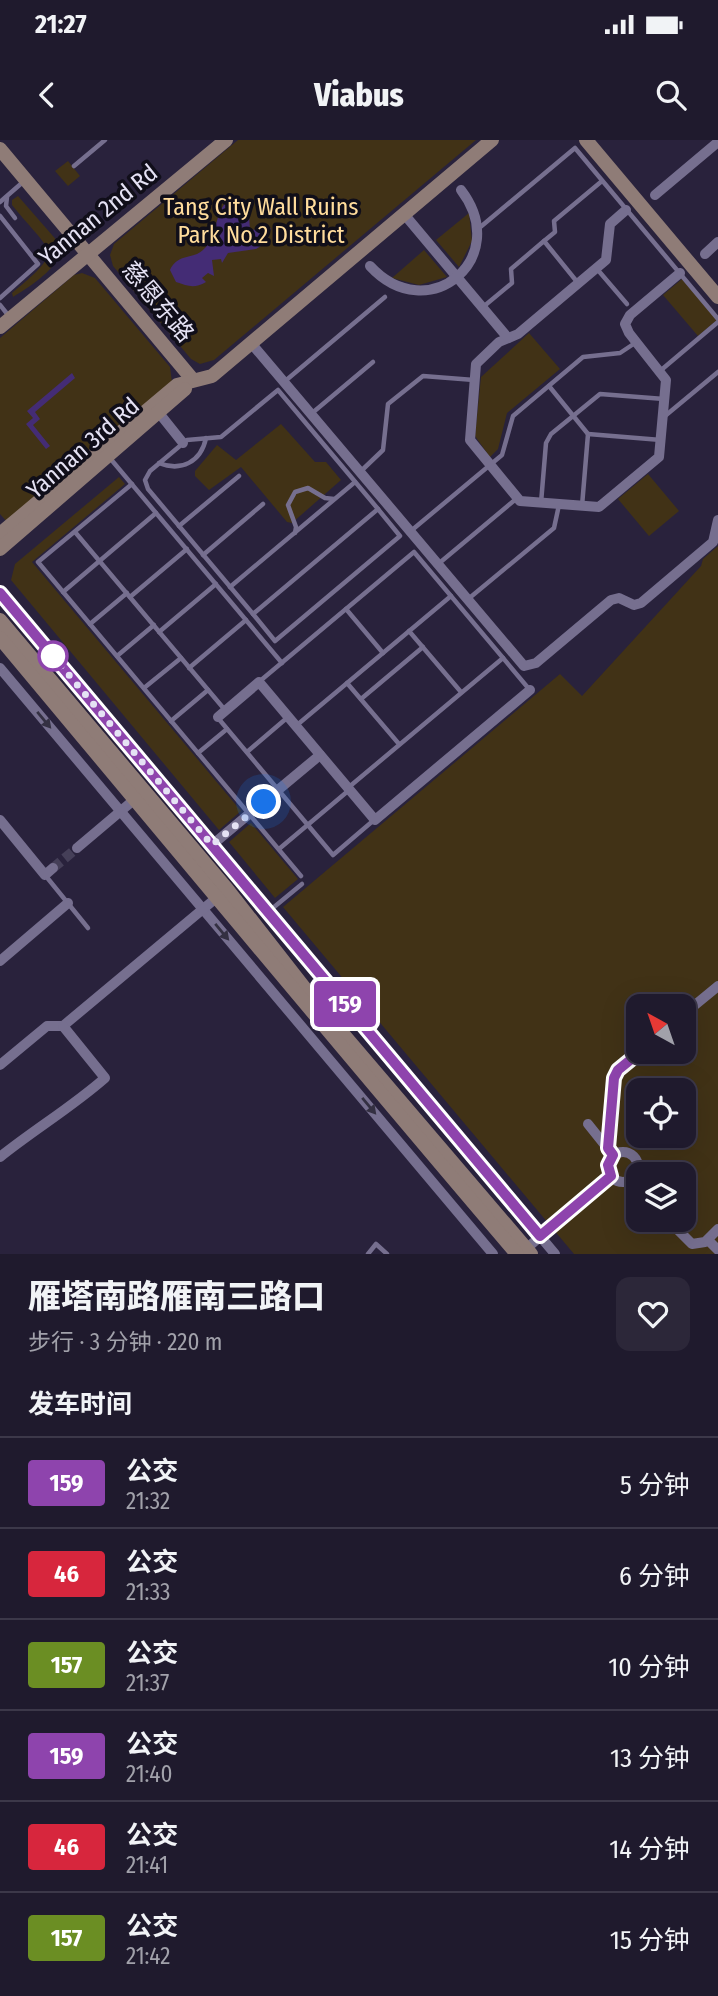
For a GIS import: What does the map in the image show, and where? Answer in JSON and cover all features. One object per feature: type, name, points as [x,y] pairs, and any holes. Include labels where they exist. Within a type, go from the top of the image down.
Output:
[{"type":"street","name":"Yannan 3rd Rd","points":[[0,534],[174,387],[212,376],[492,140]]},
{"type":"street","points":[[586,140],[718,297]]},
{"type":"street","name":"Yannan 2nd Rd","points":[[5,322],[223,141]]},
{"type":"street","points":[[655,195],[718,142]]},
{"type":"street","name":"慈恩东路","points":[[0,149],[193,380]]},
{"type":"street","points":[[370,266],[382,278],[411,291],[443,286],[457,277],[475,250],[478,229],[471,203],[461,190]]},
{"type":"street","points":[[626,210],[610,224],[606,260],[518,334],[499,342],[478,360],[469,438],[517,498],[559,505],[599,507],[658,459],[666,380],[626,329],[627,319],[680,273]]},
{"type":"street","points":[[404,214],[509,338]]},
{"type":"street","points":[[705,254],[718,243]]},
{"type":"street","points":[[250,343],[311,415],[357,477],[437,565],[519,663],[531,666],[611,600],[619,598],[634,605],[641,603],[713,542],[718,520]]},
{"type":"street","name":"Yannan 3rd Rd","points":[[0,548],[159,413],[193,380]]},
{"type":"street","points":[[159,413],[183,443]]},
{"type":"street","points":[[0,593],[555,1254]]},
{"type":"street","points":[[0,620],[222,893],[525,1252],[611,1176]]},
{"type":"street","points":[[0,638],[135,799],[222,893]]},
{"type":"street","points":[[0,668],[493,1254]]},
{"type":"street","points":[[222,714],[259,682],[375,820],[530,690]]},
{"type":"street","points":[[212,845],[320,755]]},
{"type":"street","points":[[77,848],[135,799]]},
{"type":"street","points":[[2,825],[49,871]]},
{"type":"street","points":[[0,1065],[47,1026],[63,1026],[222,893]]},
{"type":"street","points":[[0,961],[68,904]]},
{"type":"street","points":[[696,1004],[718,986]]},
{"type":"street","points":[[0,1157],[40,1125],[72,1107],[105,1078],[63,1026]]},
{"type":"street","points":[[626,1063],[614,1078],[608,1165],[611,1176],[626,1182]]},
{"type":"street","points":[[588,1124],[610,1151],[625,1152],[635,1157],[636,1162]]},
{"type":"street","points":[[679,1232],[689,1243],[699,1244],[708,1240],[718,1229]]},
{"type":"street","points":[[708,1240],[718,1250]]},
{"type":"lane","points":[[75,166],[105,140]]},
{"type":"lane","points":[[478,229],[575,148],[718,320],[660,371]]},
{"type":"lane","points":[[0,202],[26,180]]},
{"type":"lane","points":[[483,307],[512,283],[511,269],[555,232],[554,221],[602,181]]},
{"type":"lane","points":[[0,196],[10,194],[6,206],[15,218]]},
{"type":"lane","points":[[0,216],[38,264],[0,298]]},
{"type":"lane","points":[[544,241],[579,283]]},
{"type":"lane","points":[[597,269],[626,304]]},
{"type":"lane","points":[[283,382],[384,297]]},
{"type":"lane","points":[[0,305],[5,322]]},
{"type":"lane","points":[[409,533],[504,451],[513,416],[585,356],[620,353],[636,342]]},
{"type":"lane","points":[[311,415],[373,362]]},
{"type":"lane","points":[[664,417],[718,372]]},
{"type":"lane","points":[[230,587],[338,497],[382,452],[389,401],[423,376],[474,380]]},
{"type":"lane","points":[[549,386],[589,433],[662,440]]},
{"type":"lane","points":[[278,390],[357,477],[400,536],[275,641],[146,485],[147,475],[183,443],[195,438],[206,438],[221,437],[278,390]]},
{"type":"lane","points":[[541,503],[547,440],[573,415],[602,394],[666,399]]},
{"type":"lane","points":[[582,507],[589,433]]},
{"type":"lane","points":[[159,463],[174,467],[190,463],[201,453],[206,438]]},
{"type":"lane","points":[[108,455],[282,663]]},
{"type":"lane","points":[[179,526],[239,476]]},
{"type":"lane","points":[[132,484],[38,562],[301,876]]},
{"type":"lane","points":[[293,535],[296,527],[288,505],[295,492],[308,488],[329,500],[338,497]]},
{"type":"lane","points":[[437,565],[517,498]]},
{"type":"lane","points":[[203,555],[263,504]]},
{"type":"lane","points":[[467,601],[554,528],[559,505]]},
{"type":"lane","points":[[253,614],[378,509]]},
{"type":"lane","points":[[63,592],[156,513]]},
{"type":"lane","points":[[75,531],[208,690],[228,729],[333,855],[375,820]]},
{"type":"lane","points":[[90,624],[187,549]]},
{"type":"lane","points":[[259,682],[414,552],[530,690]]},
{"type":"lane","points":[[159,632],[216,584]]},
{"type":"lane","points":[[296,726],[451,596]]},
{"type":"lane","points":[[346,609],[383,653]]},
{"type":"lane","points":[[189,668],[246,620]]},
{"type":"lane","points":[[117,656],[154,625]]},
{"type":"lane","points":[[409,631],[461,692]]},
{"type":"lane","points":[[361,699],[423,647]]},
{"type":"lane","points":[[144,688],[181,658]]},
{"type":"lane","points":[[278,849],[503,658]]},
{"type":"lane","points":[[348,682],[399,744]]},
{"type":"lane","points":[[171,721],[208,690]]},
{"type":"lane","points":[[247,752],[288,717]]},
{"type":"lane","points":[[198,753],[228,729]]},
{"type":"lane","points":[[49,871],[68,904],[88,928]]},
{"type":"lane","points":[[268,912],[302,884]]},
{"type":"lane","points":[[368,1254],[376,1244],[387,1254]]},
{"type":"green space","name":"Tang City Wall Ruins Park No.2 District","points":[[238,140],[476,140],[214,360],[200,364],[191,359],[113,266],[110,255],[114,244]]},
{"type":"green space","points":[[68,161],[80,176],[68,186],[55,171]]},
{"type":"green space","points":[[18,196],[59,243],[60,251],[45,274],[13,297],[12,293],[46,259],[47,251],[44,243],[12,205],[12,200]]},
{"type":"green space","points":[[469,213],[472,241],[459,267],[436,240]]},
{"type":"green space","points":[[424,250],[447,277],[419,285],[392,278]]},
{"type":"green space","points":[[82,273],[95,278],[170,367],[172,382],[7,522],[0,514],[0,338],[74,275]]},
{"type":"green space","points":[[682,279],[717,320],[698,336],[663,295]]},
{"type":"green space","points":[[529,333],[560,369],[507,413],[498,449],[490,457],[475,436],[481,377]]},
{"type":"green space","points":[[281,424],[315,462],[326,462],[341,480],[292,523],[287,522],[241,467],[209,490],[195,476],[195,471],[217,445],[236,460]]},
{"type":"green space","points":[[648,474],[679,511],[649,536],[618,499]]},
{"type":"green space","points":[[119,477],[125,484],[32,562],[241,811],[219,830],[11,580],[15,564]]},
{"type":"green space","points":[[718,546],[718,1254],[574,1254],[283,907],[560,674],[582,696],[701,566],[703,559]]},
{"type":"green space","points":[[251,823],[298,879],[275,898],[229,842]]},
{"type":"shaded area","points":[[229,199],[230,211],[226,211],[227,218],[249,216],[250,230],[271,228],[266,243],[256,249],[228,253],[222,263],[221,259],[212,260],[214,276],[208,273],[202,278],[206,282],[198,286],[176,282],[170,270],[173,265],[203,250],[212,238],[220,211]]},
{"type":"shaded area","points":[[72,373],[75,378],[35,412],[40,419],[33,425],[50,446],[46,449],[26,424],[33,418],[27,411]]},
{"type":"tunnel","points":[[53,868],[77,848]]},
{"type":"bus line","name":"159","points":[[0,593],[540,1236],[611,1176],[608,1165],[613,1155],[608,1148],[614,1078],[626,1063]]},
{"type":"route","points":[[53,656],[212,845],[264,802]]}]
